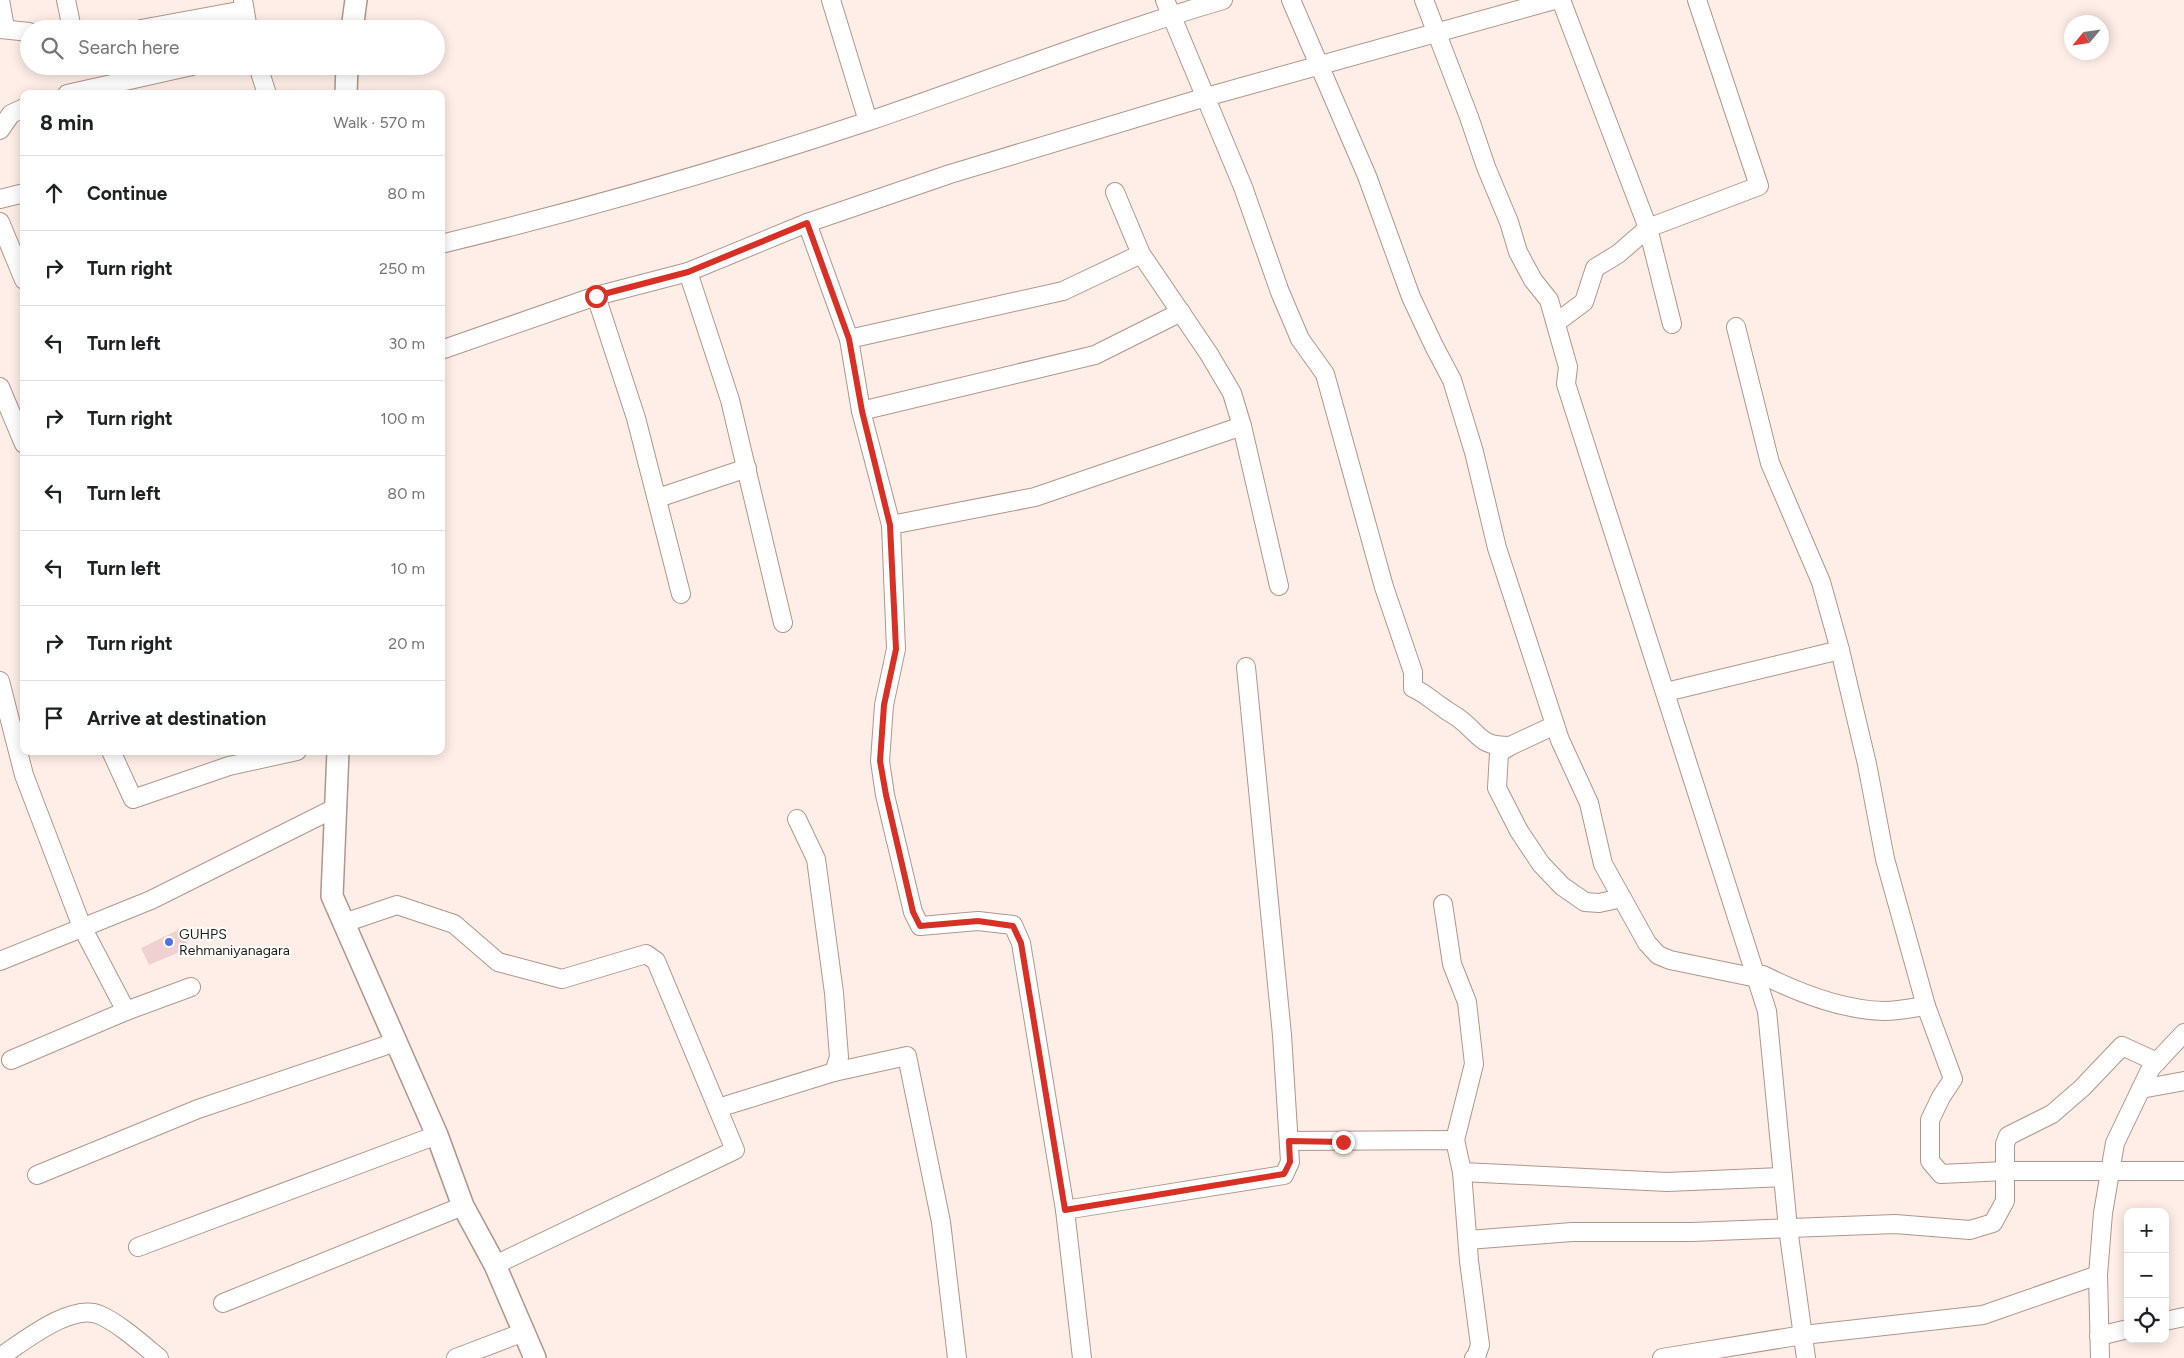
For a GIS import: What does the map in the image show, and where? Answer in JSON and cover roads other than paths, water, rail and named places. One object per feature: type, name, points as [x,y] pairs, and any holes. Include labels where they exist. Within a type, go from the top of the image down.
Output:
[{"type":"street","points":[[0,0],[2,28],[20,31]]},
{"type":"street","points":[[66,0],[70,20]]},
{"type":"street","points":[[353,20],[356,0]]},
{"type":"street","points":[[831,0],[868,121]]},
{"type":"street","points":[[445,243],[536,221],[667,184],[868,121],[1167,8],[1223,0]]},
{"type":"street","points":[[1291,0],[1366,176],[1411,297],[1452,380],[1474,452],[1497,548],[1555,725],[1589,803],[1603,864],[1647,943],[1658,954],[1670,960],[1757,978],[1764,975],[1811,996],[1851,1008],[1885,1011],[1926,1006]]},
{"type":"street","points":[[1424,0],[1486,167],[1509,222],[1518,252],[1533,280],[1549,300],[1557,322],[1568,367],[1566,384],[1767,1011],[1788,1228],[1806,1358]]},
{"type":"street","points":[[445,349],[596,296],[688,272],[807,223],[950,174],[1206,96],[1554,0]]},
{"type":"street","points":[[1561,0],[1648,228],[1672,324]]},
{"type":"street","points":[[1557,322],[1584,302],[1595,268],[1618,254],[1648,228],[1759,186],[1697,0]]},
{"type":"street","points":[[180,20],[244,5],[246,20]]},
{"type":"street","points":[[1167,8],[1206,96],[1243,187],[1280,292],[1300,339],[1325,374],[1384,587],[1413,672],[1413,688],[1426,694],[1461,720],[1478,737],[1493,746],[1510,746]]},
{"type":"street","points":[[85,90],[152,75]]},
{"type":"street","points":[[261,75],[266,90]]},
{"type":"street","points":[[346,90],[347,75]]},
{"type":"street","points":[[0,130],[11,114],[20,110]]},
{"type":"street","points":[[1115,192],[1140,254],[1181,312],[1232,393],[1242,426],[1279,586]]},
{"type":"street","points":[[0,199],[20,194]]},
{"type":"street","points":[[0,222],[20,270]]},
{"type":"street","points":[[807,223],[849,339],[862,411],[890,525],[896,649],[884,705],[880,761],[913,912],[920,926],[978,921],[1013,926],[1021,943],[1065,1210],[1082,1358]]},
{"type":"street","points":[[849,339],[1063,291],[1140,254]]},
{"type":"street","points":[[688,272],[728,392],[783,623]]},
{"type":"street","points":[[596,296],[636,418],[681,594]]},
{"type":"street","points":[[862,411],[1095,355],[1181,312]]},
{"type":"street","points":[[1736,327],[1770,463],[1821,582],[1840,650],[1867,764],[1885,859],[1926,1006],[1953,1079],[1941,1097],[1930,1120],[1930,1160],[1940,1174],[2005,1171],[2184,1172]]},
{"type":"street","points":[[0,387],[20,434]]},
{"type":"street","points":[[890,525],[1035,497],[1242,426]]},
{"type":"street","points":[[658,498],[747,468]]},
{"type":"street","points":[[1666,692],[1840,650]]},
{"type":"street","points":[[1065,1210],[1284,1174],[1290,1162],[1282,1035],[1246,667]]},
{"type":"street","points":[[0,681],[24,775],[82,927],[126,1012]]},
{"type":"street","points":[[1555,725],[1499,753],[1497,788],[1519,831],[1541,864],[1562,886],[1585,902],[1599,902],[1622,898]]},
{"type":"street","points":[[113,755],[133,799],[229,766],[279,755]]},
{"type":"street","points":[[338,755],[332,896],[437,1135],[463,1206],[495,1265],[535,1358]]},
{"type":"street","points":[[0,961],[151,900],[335,808]]},
{"type":"street","points":[[797,819],[816,859],[834,993],[839,1057],[834,1072]]},
{"type":"street","points":[[1442,904],[1452,964],[1467,1002],[1474,1064],[1455,1140],[1462,1172],[1480,1345],[1474,1358]]},
{"type":"street","points":[[344,923],[397,905],[454,924],[498,962],[562,979],[646,954],[656,961],[735,1150],[495,1265]]},
{"type":"street","points":[[11,1060],[191,987]]},
{"type":"street","points":[[2100,1358],[2098,1275],[2103,1213],[2115,1143],[2151,1068],[2184,1033]]},
{"type":"street","points":[[37,1175],[198,1109],[396,1042]]},
{"type":"street","points":[[1468,1240],[1572,1232],[1692,1232],[1895,1224],[1970,1230],[1993,1223],[2005,1201],[2005,1144],[2008,1136],[2052,1114],[2082,1088],[2122,1046],[2157,1062]]},
{"type":"street","points":[[718,1108],[834,1072],[908,1056],[941,1222],[957,1358]]},
{"type":"street","points":[[2141,1089],[2184,1082]]},
{"type":"street","points":[[138,1247],[437,1135]]},
{"type":"street","points":[[1289,1141],[1455,1140]]},
{"type":"street","points":[[1462,1172],[1667,1182],[1783,1177]]},
{"type":"street","points":[[223,1303],[463,1206]]},
{"type":"street","points":[[1662,1358],[1803,1335],[1983,1315],[2098,1275]]},
{"type":"street","points":[[11,1354],[61,1319],[79,1312],[99,1314],[135,1338],[159,1358]]},
{"type":"street","points":[[2169,1320],[2184,1317]]},
{"type":"street","points":[[2098,1336],[2124,1330]]},
{"type":"street","points":[[456,1358],[524,1332]]},
{"type":"place","name":"GUHPS Rehmaniyanagara","points":[[169,942]]}]
